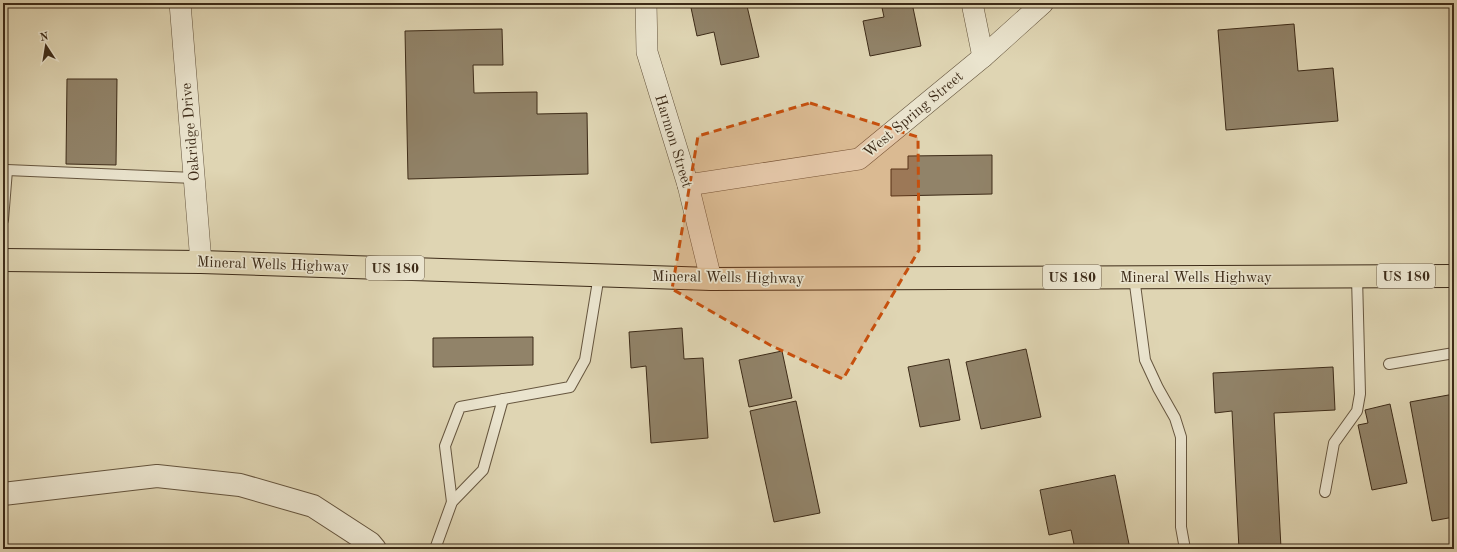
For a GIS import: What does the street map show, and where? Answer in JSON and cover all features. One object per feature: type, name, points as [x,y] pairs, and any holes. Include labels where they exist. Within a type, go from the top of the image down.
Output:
[{"type":"main road","name":"Mineral Wells Highway","points":[[3,260],[201,262],[711,279],[1454,276]]},
{"type":"street","name":"Oakridge Drive","points":[[180,3],[201,262]]},
{"type":"street","name":"Harmon Street","points":[[646,3],[647,52],[688,185],[711,279]]},
{"type":"street","points":[[972,3],[983,56]]},
{"type":"street","name":"West Spring Street","points":[[688,185],[860,159],[983,56],[1043,3]]},
{"type":"street","points":[[3,494],[157,476],[240,485],[313,506],[370,543],[376,549]]},
{"type":"lane","points":[[3,220],[7,170],[194,178]]},
{"type":"lane","points":[[452,502],[445,446],[460,407],[570,387],[585,360],[599,275]]},
{"type":"lane","points":[[1134,277],[1145,360],[1158,388],[1175,418],[1181,437],[1181,527],[1185,549]]},
{"type":"lane","points":[[1325,492],[1334,443],[1357,411],[1360,394],[1357,277]]},
{"type":"lane","points":[[1389,364],[1454,353]]},
{"type":"lane","points":[[435,549],[452,502],[483,470],[503,399]]},
{"type":"highlighted area","points":[[810,103],[918,137],[919,250],[843,379],[770,345],[672,289],[698,136]]},
{"type":"building","points":[[690,3],[762,3],[747,6],[759,57],[721,65],[714,32],[697,36]]},
{"type":"building","points":[[881,3],[912,3],[921,46],[870,56],[863,21],[884,17]]},
{"type":"building","points":[[1294,24],[1298,71],[1333,68],[1338,121],[1226,130],[1218,30]]},
{"type":"building","points":[[502,29],[503,65],[473,65],[474,93],[537,92],[537,114],[587,113],[588,174],[408,179],[405,31]]},
{"type":"building","points":[[67,79],[117,79],[116,165],[66,164]]},
{"type":"building","points":[[992,155],[992,194],[891,196],[891,169],[908,169],[908,156]]},
{"type":"building","points":[[682,328],[684,359],[703,358],[708,438],[651,443],[646,366],[631,368],[629,332]]},
{"type":"building","points":[[533,337],[533,365],[433,367],[433,338]]},
{"type":"building","points":[[1026,349],[1041,417],[981,429],[966,362]]},
{"type":"building","points":[[782,351],[792,398],[749,407],[739,360]]},
{"type":"building","points":[[949,359],[960,420],[920,427],[908,367]]},
{"type":"building","points":[[1333,367],[1335,410],[1274,413],[1281,548],[1239,549],[1232,411],[1215,413],[1213,373]]},
{"type":"building","points":[[1454,394],[1454,517],[1432,521],[1410,402]]},
{"type":"building","points":[[796,401],[820,513],[774,522],[750,411]]},
{"type":"building","points":[[1390,404],[1407,483],[1372,490],[1358,425],[1368,423],[1365,410]]},
{"type":"building","points":[[1115,475],[1130,549],[1075,549],[1071,530],[1049,535],[1040,490]]}]
